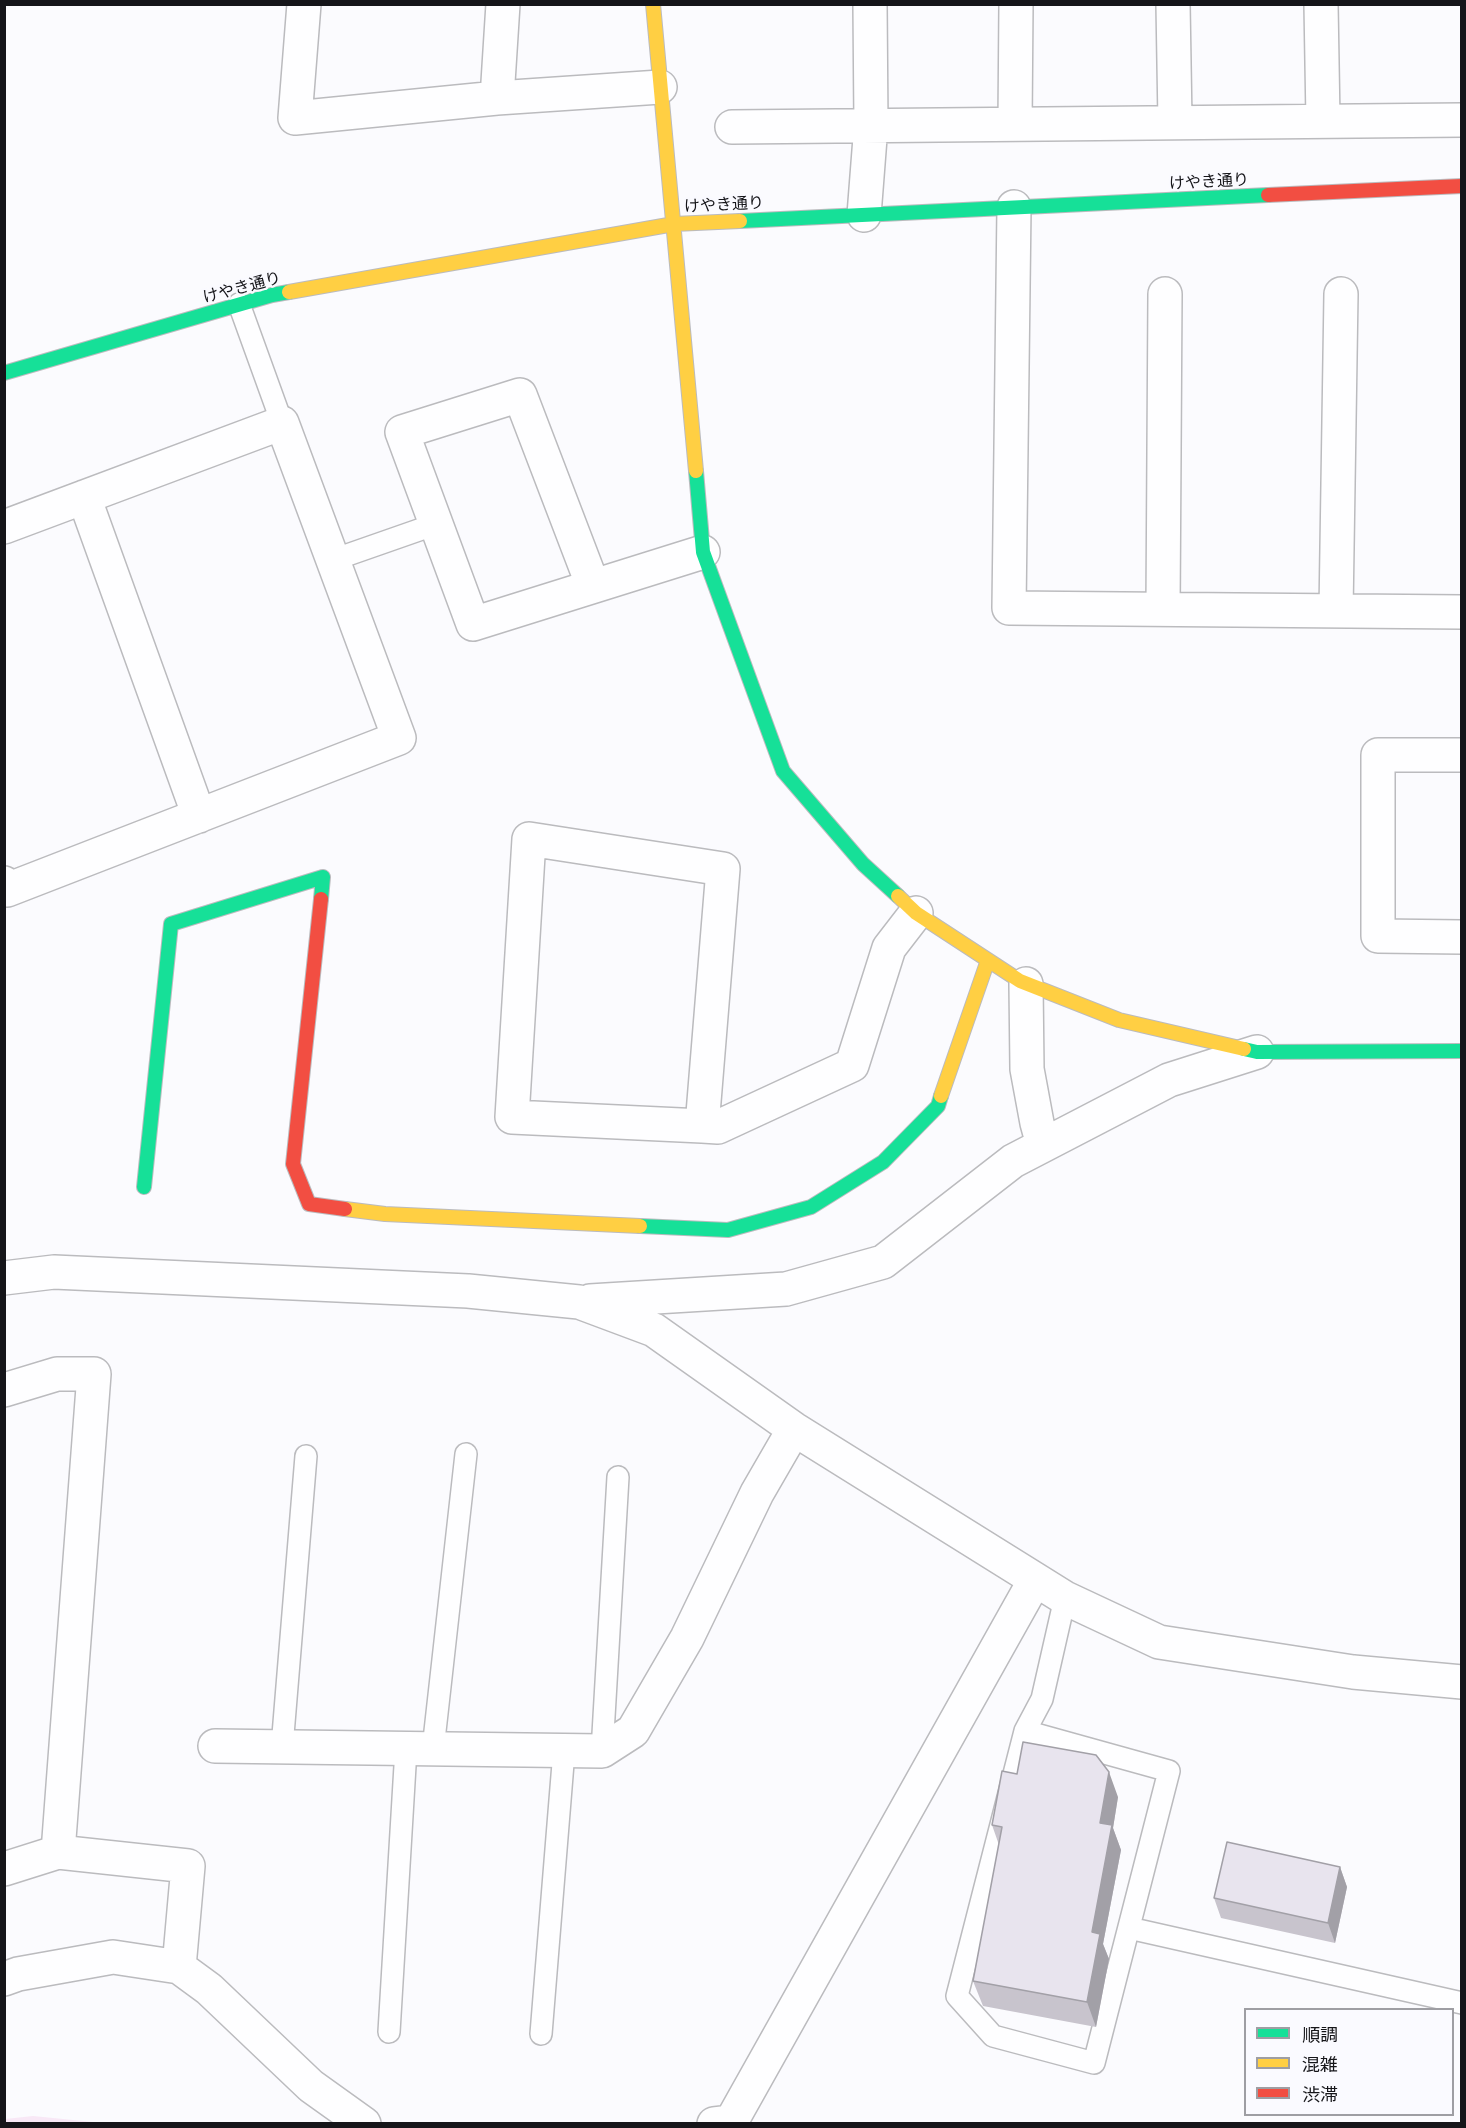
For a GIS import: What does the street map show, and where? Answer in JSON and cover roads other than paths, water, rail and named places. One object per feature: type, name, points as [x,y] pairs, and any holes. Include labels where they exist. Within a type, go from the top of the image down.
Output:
[{"type":"street","points":[[304,4],[295,118],[497,98],[660,87]]},
{"type":"street","points":[[497,98],[503,4]]},
{"type":"street","points":[[653,4],[703,552],[783,771],[864,864],[916,913],[1026,984],[1119,1020],[1257,1052],[1461,1051]]},
{"type":"street","points":[[864,215],[872,125],[870,4]]},
{"type":"street","points":[[1015,124],[1016,4]]},
{"type":"street","points":[[1173,4],[1175,122]]},
{"type":"street","points":[[1321,4],[1323,121]]},
{"type":"street","points":[[732,127],[1461,120]]},
{"type":"street","name":"けやき通り","points":[[4,373],[272,295],[674,224],[1461,186]]},
{"type":"street","points":[[1014,207],[1009,608],[1461,612]]},
{"type":"street","points":[[1163,609],[1165,294]]},
{"type":"street","points":[[1336,611],[1341,294]]},
{"type":"street","points":[[593,586],[520,395],[402,432],[473,624],[703,552]]},
{"type":"street","points":[[4,527],[282,423],[399,738],[7,890],[4,883]]},
{"type":"street","points":[[84,497],[199,816]]},
{"type":"street","points":[[1461,755],[1378,755],[1378,936],[1461,937]]},
{"type":"street","points":[[702,1126],[723,869],[529,839],[512,1117],[717,1127],[852,1065],[889,948],[916,913]]},
{"type":"street","points":[[144,1187],[171,924],[323,877],[293,1164],[309,1204],[385,1214],[728,1230],[811,1207],[883,1162],[939,1106],[988,960]]},
{"type":"street","points":[[1026,984],[1027,1070],[1036,1123],[1043,1145]]},
{"type":"street","points":[[4,1278],[54,1272],[468,1291],[579,1302],[786,1289],[883,1262],[1013,1161],[1168,1080],[1257,1052]]},
{"type":"street","points":[[579,1302],[654,1330],[794,1429],[1035,1580],[1065,1598],[1159,1642],[1353,1672],[1461,1682]]},
{"type":"street","points":[[4,1390],[57,1374],[94,1374],[58,1852]]},
{"type":"street","points":[[215,1746],[602,1751],[633,1731],[687,1638],[757,1493],[794,1429]]},
{"type":"street","points":[[714,2124],[731,2122],[1035,1580]]},
{"type":"street","points":[[4,1869],[58,1852],[188,1866],[179,1967]]},
{"type":"street","points":[[4,1979],[18,1974],[113,1957],[179,1967],[209,1989],[311,2086],[363,2124]]},
{"type":"lane","points":[[240,304],[282,423]]},
{"type":"lane","points":[[333,560],[436,524]]},
{"type":"lane","points":[[389,2032],[419,1749],[466,1454]]},
{"type":"lane","points":[[282,1748],[306,1456]]},
{"type":"lane","points":[[602,1751],[618,1477]]},
{"type":"lane","points":[[1025,1731],[1169,1771],[1094,2063],[993,2037],[957,1996],[1025,1731],[1042,1699],[1065,1598]]},
{"type":"lane","points":[[541,2034],[564,1751]]},
{"type":"lane","points":[[1129,1928],[1461,2003]]}]
